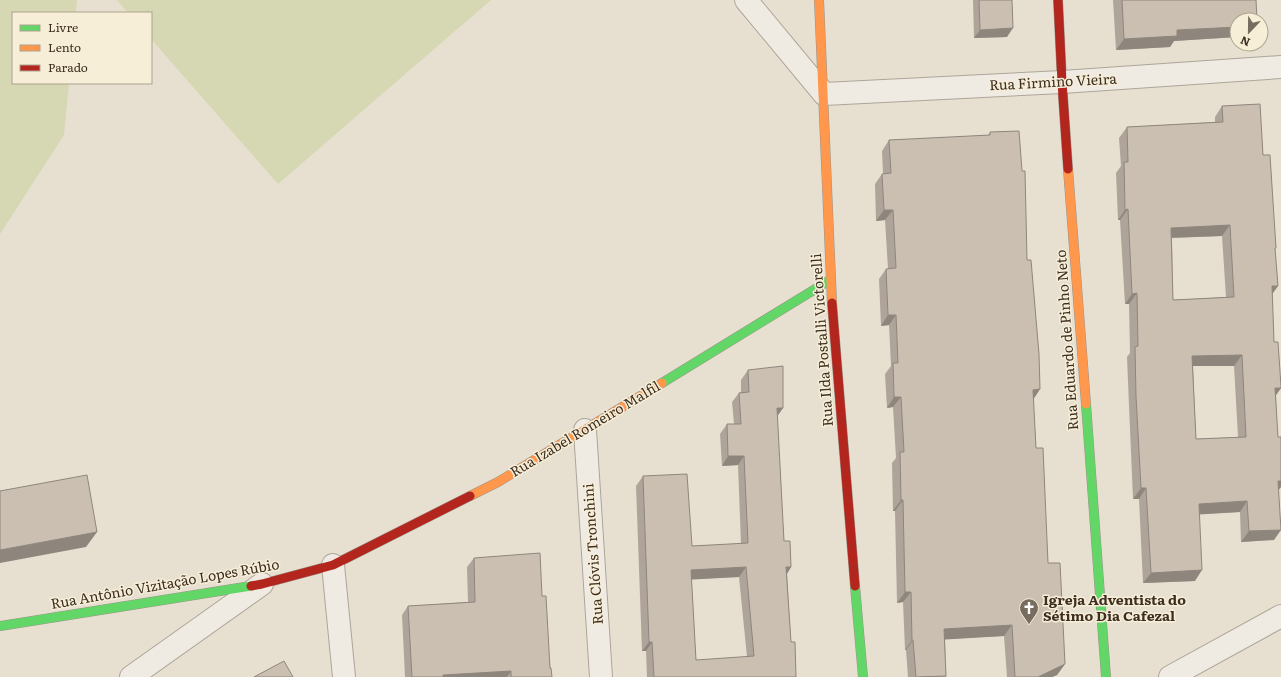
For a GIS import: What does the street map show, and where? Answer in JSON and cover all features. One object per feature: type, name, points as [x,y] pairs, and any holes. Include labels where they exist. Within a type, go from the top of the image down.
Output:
[{"type":"street","points":[[746,0],[824,94]]},
{"type":"street","name":"Rua Ilda Postalli Victorelli","points":[[819,0],[824,94],[830,280],[863,677]]},
{"type":"street","name":"Rua Eduardo de Pinho Neto","points":[[1058,0],[1062,82],[1106,677]]},
{"type":"street","name":"Rua Firmino Vieira","points":[[824,94],[1062,82],[1281,67]]},
{"type":"street","name":"Rua Izabel Romeiro Malfil","points":[[333,565],[498,482],[830,280]]},
{"type":"street","name":"Rua Clóvis Tronchini","points":[[585,430],[601,677]]},
{"type":"street","points":[[333,565],[344,677]]},
{"type":"street","name":"Rua Antônio Vizitação Lopes Rúbio","points":[[0,626],[262,584],[333,565]]},
{"type":"street","points":[[131,677],[262,584]]},
{"type":"street","points":[[1170,677],[1281,616]]},
{"type":"green space","points":[[0,0],[77,0],[76,12],[12,12],[12,84],[69,84],[64,135],[0,234]]},
{"type":"green space","points":[[117,0],[491,0],[278,184],[152,40],[152,12],[127,12]]},
{"type":"building","points":[[979,0],[1012,0],[1013,28],[980,30]]},
{"type":"building","points":[[1122,0],[1256,0],[1257,12],[1229,12],[1229,27],[1177,30],[1177,36],[1124,39]]},
{"type":"building","points":[[1260,104],[1263,155],[1270,155],[1278,286],[1272,286],[1274,342],[1278,342],[1281,386],[1281,388],[1275,388],[1278,437],[1281,437],[1281,481],[1278,481],[1281,530],[1249,531],[1247,501],[1199,504],[1202,570],[1151,573],[1146,488],[1141,488],[1136,396],[1135,347],[1138,346],[1137,293],[1132,294],[1128,209],[1125,210],[1124,162],[1128,162],[1127,127],[1223,122],[1222,106]],"holes":[[[1230,225],[1234,297],[1173,300],[1171,228]],[[1242,355],[1246,437],[1196,439],[1192,356]]]},
{"type":"building","points":[[1019,131],[1022,171],[1025,171],[1027,260],[1031,260],[1039,354],[1040,389],[1033,390],[1036,448],[1043,448],[1048,563],[1060,563],[1065,664],[1038,677],[1015,677],[1012,625],[944,629],[946,676],[916,677],[912,640],[911,592],[905,592],[903,500],[901,500],[900,452],[904,452],[901,397],[894,397],[893,363],[898,363],[896,315],[888,315],[886,269],[896,268],[893,210],[884,210],[882,174],[891,173],[889,140],[990,135],[990,132]]},
{"type":"building","points":[[783,366],[783,408],[777,408],[784,541],[790,541],[791,567],[786,567],[791,642],[795,642],[796,677],[654,677],[652,642],[649,642],[643,476],[687,474],[692,546],[748,543],[744,456],[728,456],[727,424],[741,424],[739,393],[749,392],[748,370]],"holes":[[[746,567],[754,656],[696,660],[691,570]]]},
{"type":"building","points":[[87,475],[97,532],[0,550],[0,491]]},
{"type":"building","points":[[540,553],[542,596],[546,596],[550,668],[552,677],[511,677],[511,671],[443,675],[443,677],[412,677],[408,606],[475,602],[474,558]]},
{"type":"building","points":[[284,661],[293,677],[254,677]]},
{"type":"traffic: fast","points":[[662,383],[830,280]]},
{"type":"traffic: fast","points":[[1086,404],[1106,677]]},
{"type":"traffic: fast","points":[[0,626],[251,586]]},
{"type":"traffic: fast","points":[[855,586],[863,677]]},
{"type":"traffic: slow","points":[[819,0],[832,303]]},
{"type":"traffic: slow","points":[[1068,169],[1086,404]]},
{"type":"traffic: slow","points":[[470,496],[498,482],[662,383]]},
{"type":"traffic: jam","points":[[1058,0],[1068,169]]},
{"type":"traffic: jam","points":[[832,303],[855,586]]},
{"type":"traffic: jam","points":[[251,586],[333,565],[470,496]]},
{"type":"place","name":"Igreja Adventista do Sétimo Dia Cafezal","points":[[1029,625]]}]
